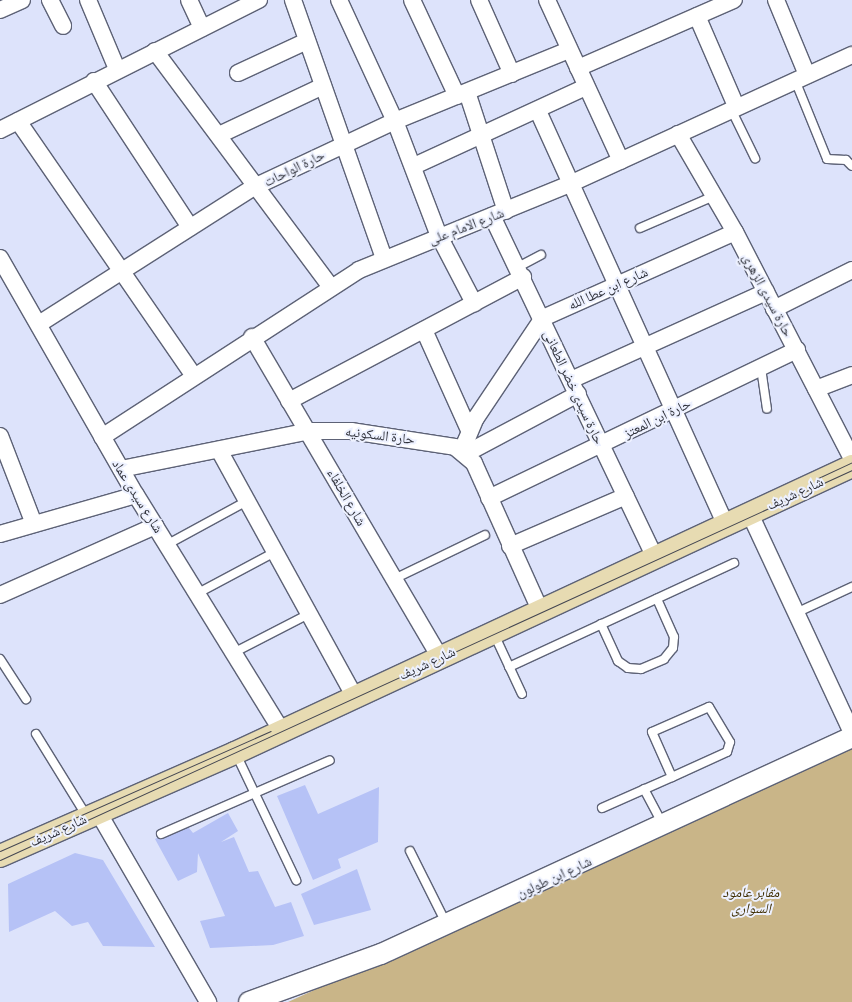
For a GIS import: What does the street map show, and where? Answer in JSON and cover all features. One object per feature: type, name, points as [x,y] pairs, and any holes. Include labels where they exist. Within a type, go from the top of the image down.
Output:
[{"type":"main road","name":"شارع شريف","points":[[0,856],[282,731],[852,466]]},
{"type":"street","points":[[3,6],[22,0]]},
{"type":"street","points":[[50,0],[62,26]]},
{"type":"street","points":[[88,0],[118,69]]},
{"type":"street","points":[[189,0],[202,28]]},
{"type":"street","points":[[0,130],[94,81],[259,0]]},
{"type":"street","points":[[293,0],[384,258]]},
{"type":"street","points":[[339,0],[395,121],[414,166],[439,236],[474,303]]},
{"type":"street","name":"حارة سيدى خضر الطعانى","points":[[412,0],[483,135],[499,214],[520,272],[655,558]]},
{"type":"street","points":[[479,0],[512,74]]},
{"type":"street","points":[[547,0],[622,161]]},
{"type":"street","points":[[578,68],[734,0]]},
{"type":"street","points":[[776,0],[801,78]]},
{"type":"street","points":[[698,16],[733,108]]},
{"type":"street","points":[[238,73],[307,41]]},
{"type":"street","name":"حارة الواحات","points":[[39,324],[256,186],[395,121],[569,50]]},
{"type":"street","points":[[156,51],[330,286]]},
{"type":"street","name":"شارع الامام على","points":[[102,437],[330,286],[384,258],[499,214],[570,184],[852,55]]},
{"type":"street","points":[[94,81],[190,227]]},
{"type":"street","points":[[219,135],[323,86]]},
{"type":"street","points":[[414,166],[586,87]]},
{"type":"street","points":[[538,110],[672,410],[726,525]]},
{"type":"street","points":[[18,121],[119,273],[194,376]]},
{"type":"street","name":"حارة سيدى الزهري","points":[[678,134],[735,232],[774,309],[798,350],[852,459]]},
{"type":"street","name":"شارع ابن عطا الله","points":[[542,318],[735,232]]},
{"type":"street","name":"شارع سيدى عماد","points":[[0,258],[136,495],[200,592],[282,731]]},
{"type":"street","points":[[774,309],[852,270]]},
{"type":"street","points":[[289,401],[474,303],[520,272]]},
{"type":"street","points":[[467,453],[644,347],[766,292]]},
{"type":"street","points":[[540,610],[467,453],[470,430],[542,318]]},
{"type":"street","points":[[424,330],[470,430]]},
{"type":"street","name":"شارع الخلفاء","points":[[252,337],[289,401],[309,431],[440,658]]},
{"type":"street","name":"حارة ابن المعتز","points":[[489,498],[798,350]]},
{"type":"street","points":[[816,389],[852,375]]},
{"type":"street","name":"حارة السكونيه","points":[[121,468],[309,431],[351,431],[428,441],[467,453]]},
{"type":"street","points":[[0,436],[34,524]]},
{"type":"street","points":[[219,450],[355,697]]},
{"type":"street","points":[[0,534],[136,495]]},
{"type":"street","points":[[510,546],[626,496]]},
{"type":"street","points":[[750,514],[852,733]]},
{"type":"street","points":[[0,595],[155,526]]},
{"type":"street","name":"شارع ابن طولون","points":[[249,1002],[447,925],[852,737]]},
{"type":"street","points":[[93,814],[208,1002]]},
{"type":"lane","points":[[801,78],[827,159],[846,160],[852,166]]},
{"type":"lane","points":[[733,108],[755,158]]},
{"type":"lane","points":[[640,228],[714,196]]},
{"type":"lane","points":[[520,272],[541,255]]},
{"type":"lane","points":[[760,368],[767,409]]},
{"type":"lane","points":[[168,544],[247,501]]},
{"type":"lane","points":[[394,579],[485,535]]},
{"type":"lane","points":[[200,592],[275,552]]},
{"type":"lane","points":[[509,667],[734,563]]},
{"type":"lane","points":[[796,613],[852,587]]},
{"type":"lane","points":[[601,624],[618,661],[628,668],[641,669],[664,659],[673,648],[674,638],[657,599]]},
{"type":"lane","points":[[235,652],[309,614]]},
{"type":"lane","points":[[493,632],[522,694]]},
{"type":"lane","points":[[0,659],[26,699]]},
{"type":"lane","points":[[602,808],[672,777],[730,748],[709,707],[652,732],[672,777]]},
{"type":"lane","points":[[36,734],[93,814]]},
{"type":"lane","points":[[235,752],[296,880]]},
{"type":"lane","points":[[161,834],[330,760]]},
{"type":"lane","points":[[644,789],[663,825]]},
{"type":"lane","points":[[410,851],[447,925]]},
{"type":"green space","name":"مقابر عامود السوارى","points":[[852,743],[852,1002],[288,1002],[649,837]]},
{"type":"building","points":[[305,785],[318,814],[379,787],[378,842],[338,859],[341,868],[313,880],[277,796]]},
{"type":"building","points":[[228,813],[238,831],[221,842],[234,837],[249,872],[258,871],[275,907],[291,902],[304,936],[273,945],[210,948],[200,921],[225,916],[198,853],[197,872],[178,881],[155,839],[185,823],[193,833]]},
{"type":"building","points":[[75,853],[103,860],[155,947],[103,946],[88,922],[72,926],[55,911],[9,932],[8,884]]},
{"type":"building","points":[[357,869],[371,910],[314,925],[301,894]]},
{"type":"tram line","points":[[816,479],[852,462]]},
{"type":"tram line","points":[[0,860],[852,470]]},
{"type":"tram line","points":[[0,851],[271,731]]}]
